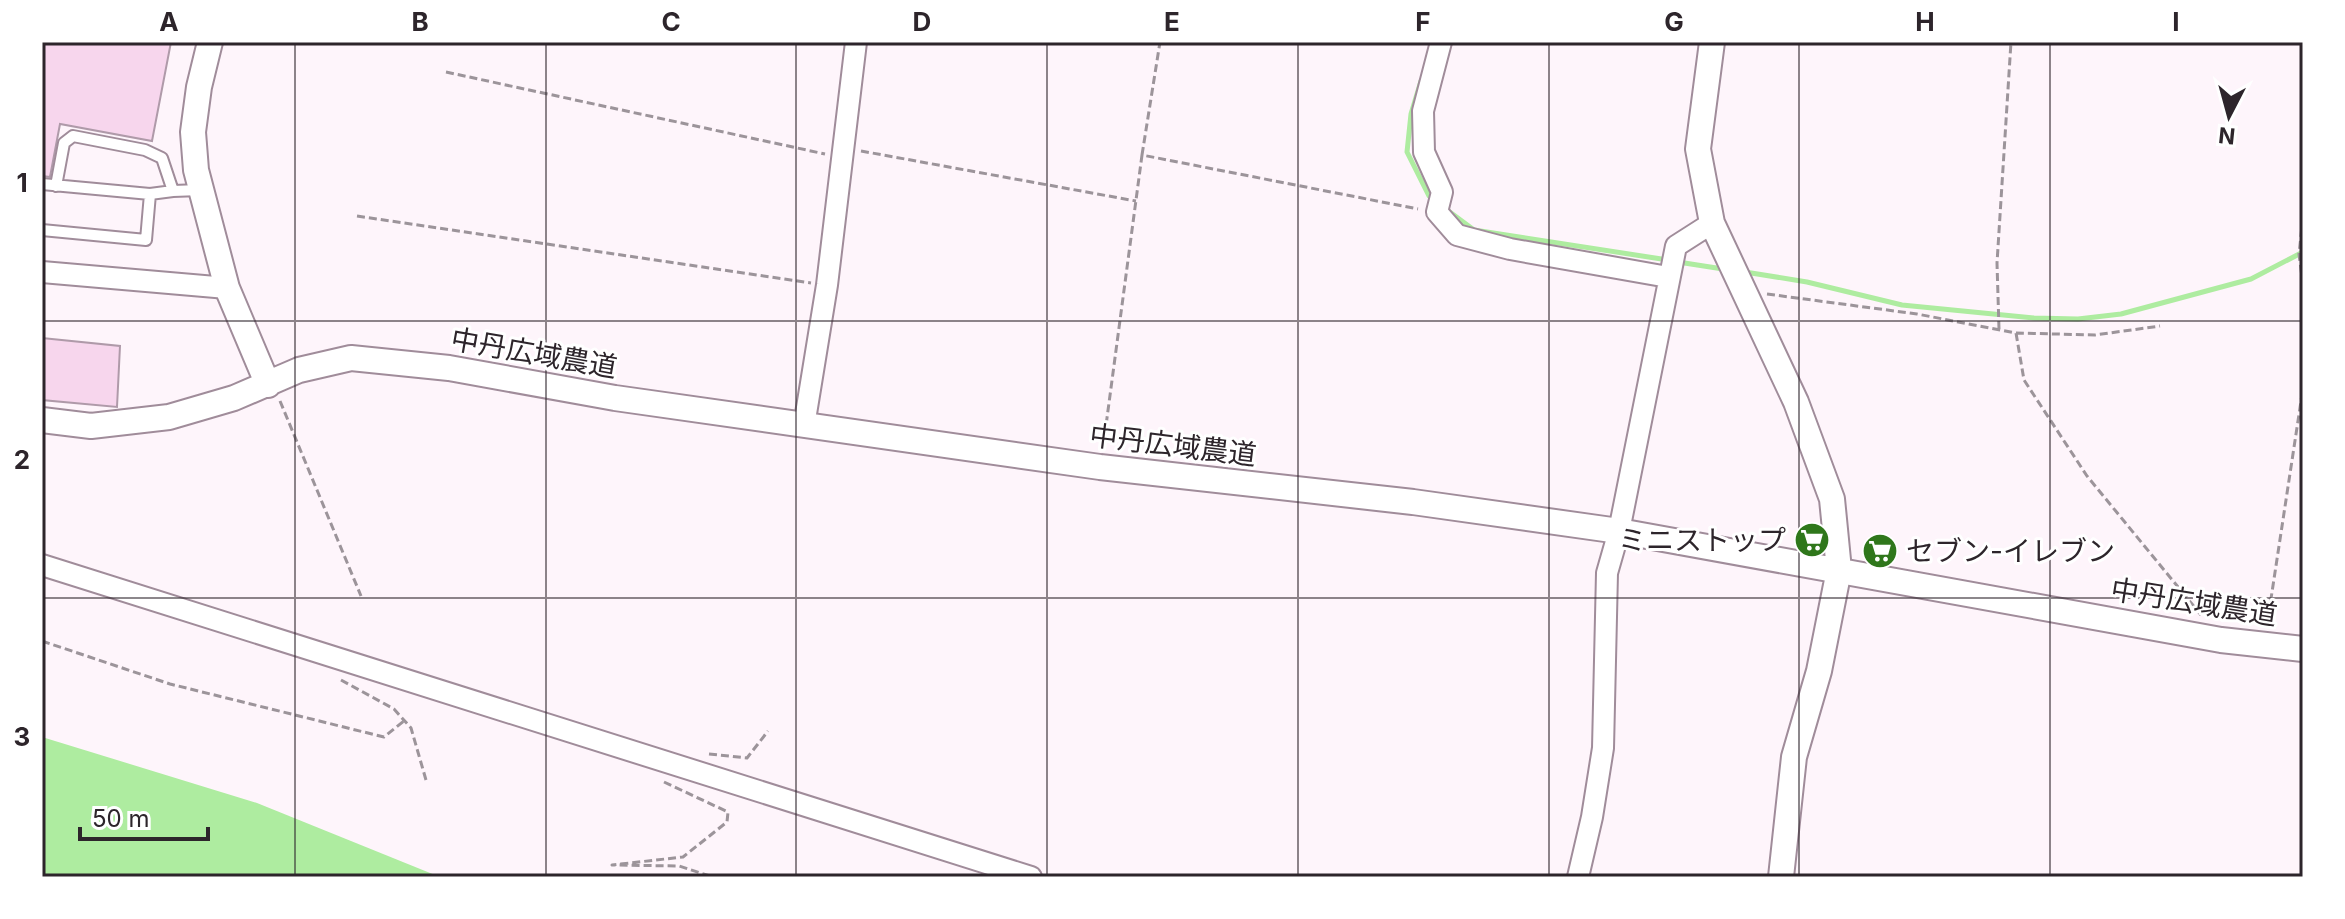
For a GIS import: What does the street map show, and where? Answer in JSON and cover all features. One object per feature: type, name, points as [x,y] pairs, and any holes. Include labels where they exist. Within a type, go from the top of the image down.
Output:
[{"type":"street","points":[[210,42],[199,87],[193,132],[200,190],[227,288],[268,385]]},
{"type":"street","points":[[804,426],[827,285],[856,42]]},
{"type":"street","points":[[1441,42],[1423,111],[1424,152],[1442,192],[1437,212],[1457,235],[1510,249],[1668,277]]},
{"type":"street","points":[[1712,42],[1698,149],[1712,223],[1796,402],[1832,499],[1839,570],[1819,671],[1794,757],[1781,877]]},
{"type":"street","points":[[1578,877],[1603,748],[1607,573],[1619,531],[1676,246],[1712,223]]},
{"type":"street","points":[[42,272],[227,288]]},
{"type":"street","name":"中丹広域農道","points":[[42,420],[91,426],[169,417],[268,385],[299,370],[351,358],[449,368],[615,398],[1100,467],[1413,502],[1619,531],[2221,640],[2303,649]]},
{"type":"street","points":[[42,565],[1031,877]]},
{"type":"lane","points":[[56,186],[64,143],[73,136],[145,150],[162,158],[173,191]]},
{"type":"lane","points":[[42,184],[150,194],[200,190]]},
{"type":"lane","points":[[42,230],[146,240],[150,194]]},
{"type":"path","points":[[1100,467],[1160,42]]},
{"type":"path","points":[[1999,329],[1997,263],[2011,42]]},
{"type":"path","points":[[446,72],[841,153],[1136,201]]},
{"type":"path","points":[[1142,155],[1437,212]]},
{"type":"path","points":[[357,216],[827,285]]},
{"type":"path","points":[[2303,217],[2299,254],[2303,285]]},
{"type":"path","points":[[1745,291],[1917,314],[2016,333],[2095,335],[2160,326]]},
{"type":"path","points":[[2016,333],[2024,380],[2087,476],[2221,640]]},
{"type":"path","points":[[268,385],[280,400],[361,596]]},
{"type":"path","points":[[2264,645],[2303,388]]},
{"type":"path","points":[[42,641],[170,684],[384,737],[404,721]]},
{"type":"path","points":[[338,678],[394,709],[411,728],[426,780]]},
{"type":"path","points":[[705,753],[747,758],[768,731]]},
{"type":"path","points":[[662,781],[728,812],[727,822],[683,857],[612,865],[679,866],[713,877]]},
{"type":"shaded area","points":[[42,737],[257,803],[440,877],[42,877]]},
{"type":"building","points":[[42,42],[171,42],[152,141],[60,124],[50,177],[42,176]]},
{"type":"building","points":[[42,338],[120,346],[117,407],[42,400]]},
{"type":"waterway","points":[[1421,81],[1411,114],[1407,152],[1429,196],[1436,201]]},
{"type":"waterway","points":[[1447,210],[1474,230],[1668,260]]},
{"type":"waterway","points":[[1745,272],[1807,282],[1902,305],[2034,318],[2078,319],[2121,314],[2251,279],[2303,252]]},
{"type":"waterway","points":[[1678,262],[1723,269]]},
{"type":"place","name":"ミニストップ","points":[[1812,540]]},
{"type":"place","name":"セブン-イレブン","points":[[1880,551]]}]
